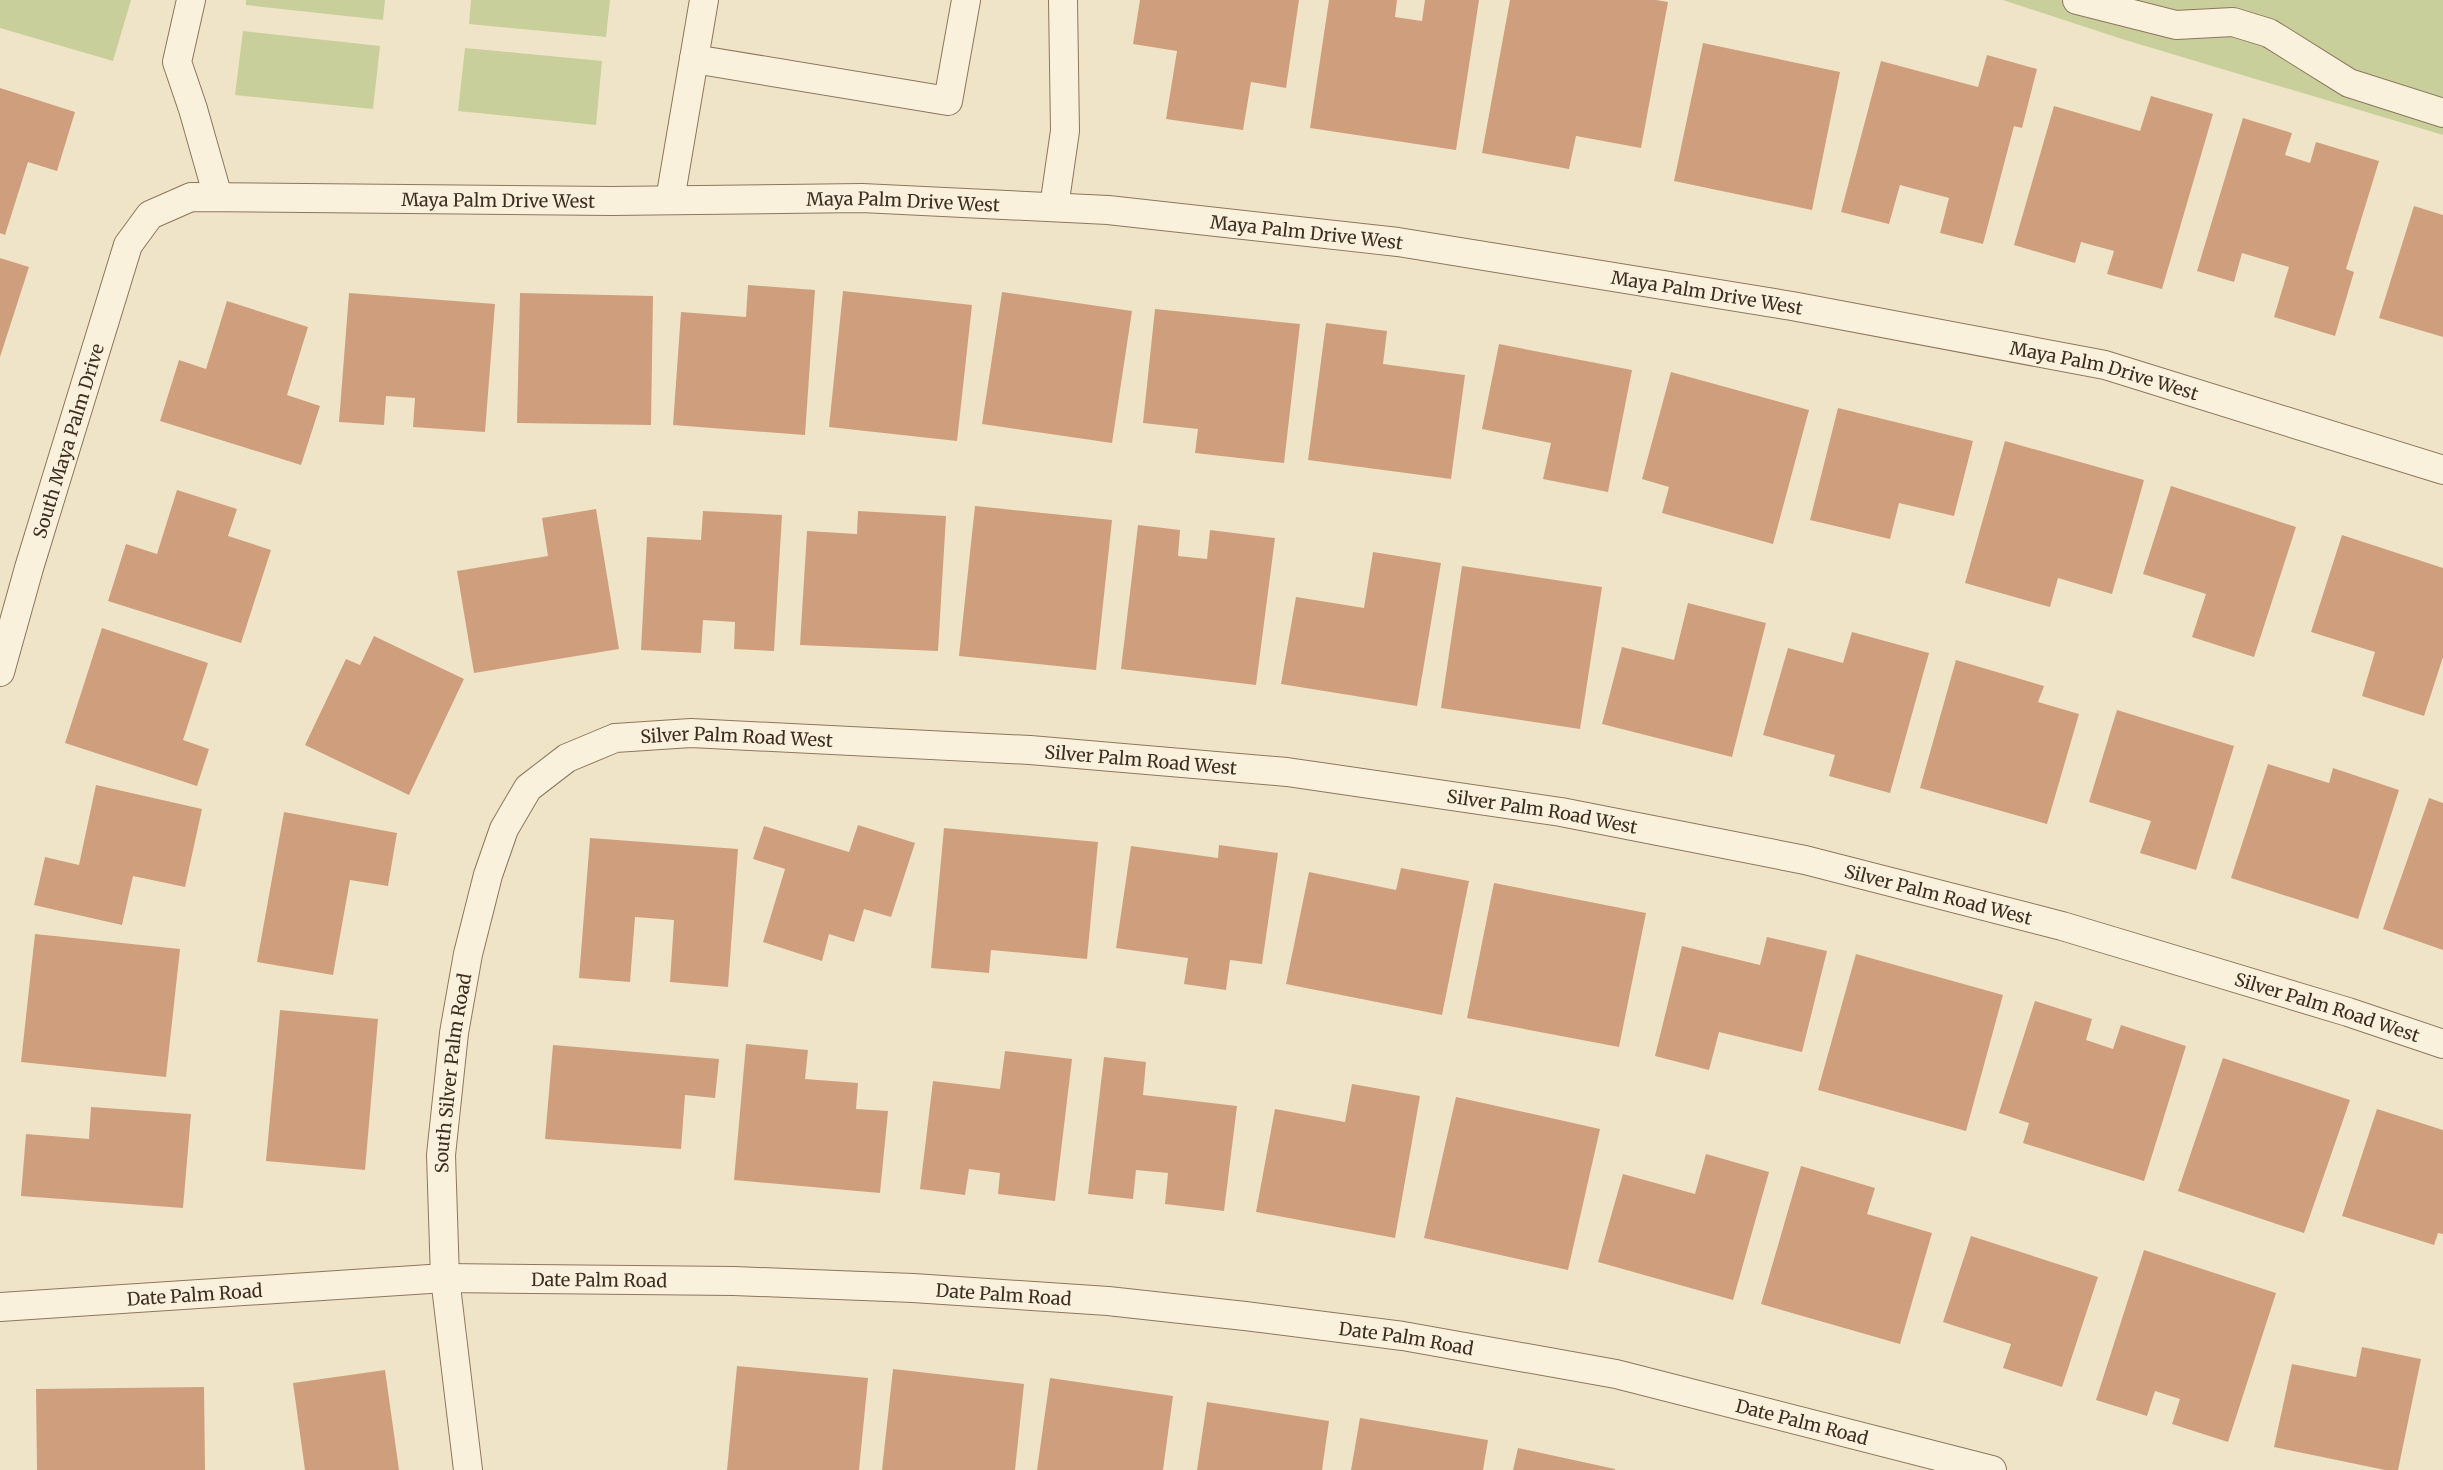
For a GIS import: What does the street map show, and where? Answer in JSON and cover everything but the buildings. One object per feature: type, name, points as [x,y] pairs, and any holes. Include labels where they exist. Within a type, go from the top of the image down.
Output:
[{"type":"street","points":[[191,0],[177,62],[193,109],[218,197]]},
{"type":"street","points":[[670,200],[704,0]]},
{"type":"street","points":[[694,59],[948,101],[966,0]]},
{"type":"street","points":[[1054,207],[1065,131],[1064,0]]},
{"type":"street","points":[[2077,0],[2176,25],[2233,22],[2269,33],[2349,83],[2443,112]]},
{"type":"street","name":"Maya Palm Drive West","points":[[150,214],[191,197],[670,200],[862,198],[1108,210],[1398,242],[1792,306],[2105,366],[2443,470]]},
{"type":"street","name":"South Maya Palm Drive","points":[[0,672],[29,568],[128,245],[150,214]]},
{"type":"street","name":"Silver Palm Road West","points":[[615,738],[692,733],[1030,750],[1288,772],[1561,812],[1804,860],[2062,926],[2348,1012],[2443,1044]]},
{"type":"street","name":"South Silver Palm Road","points":[[468,1470],[445,1278],[441,1154],[457,1016],[468,954],[488,875],[504,829],[528,788],[567,758],[615,738]]},
{"type":"street","name":"Date Palm Road","points":[[0,1307],[445,1278],[734,1281],[913,1288],[1108,1301],[1403,1336],[1616,1374],[1992,1470]]},
{"type":"green space","points":[[0,0],[131,0],[113,61],[0,28]]},
{"type":"green space","points":[[246,0],[385,0],[383,20],[246,5]]},
{"type":"green space","points":[[471,0],[610,0],[606,37],[469,24]]},
{"type":"green space","points":[[2003,0],[2443,0],[2443,135],[2122,39]]},
{"type":"green space","points":[[243,31],[380,46],[373,109],[235,95]]},
{"type":"green space","points":[[465,48],[602,61],[596,125],[458,111]]}]
